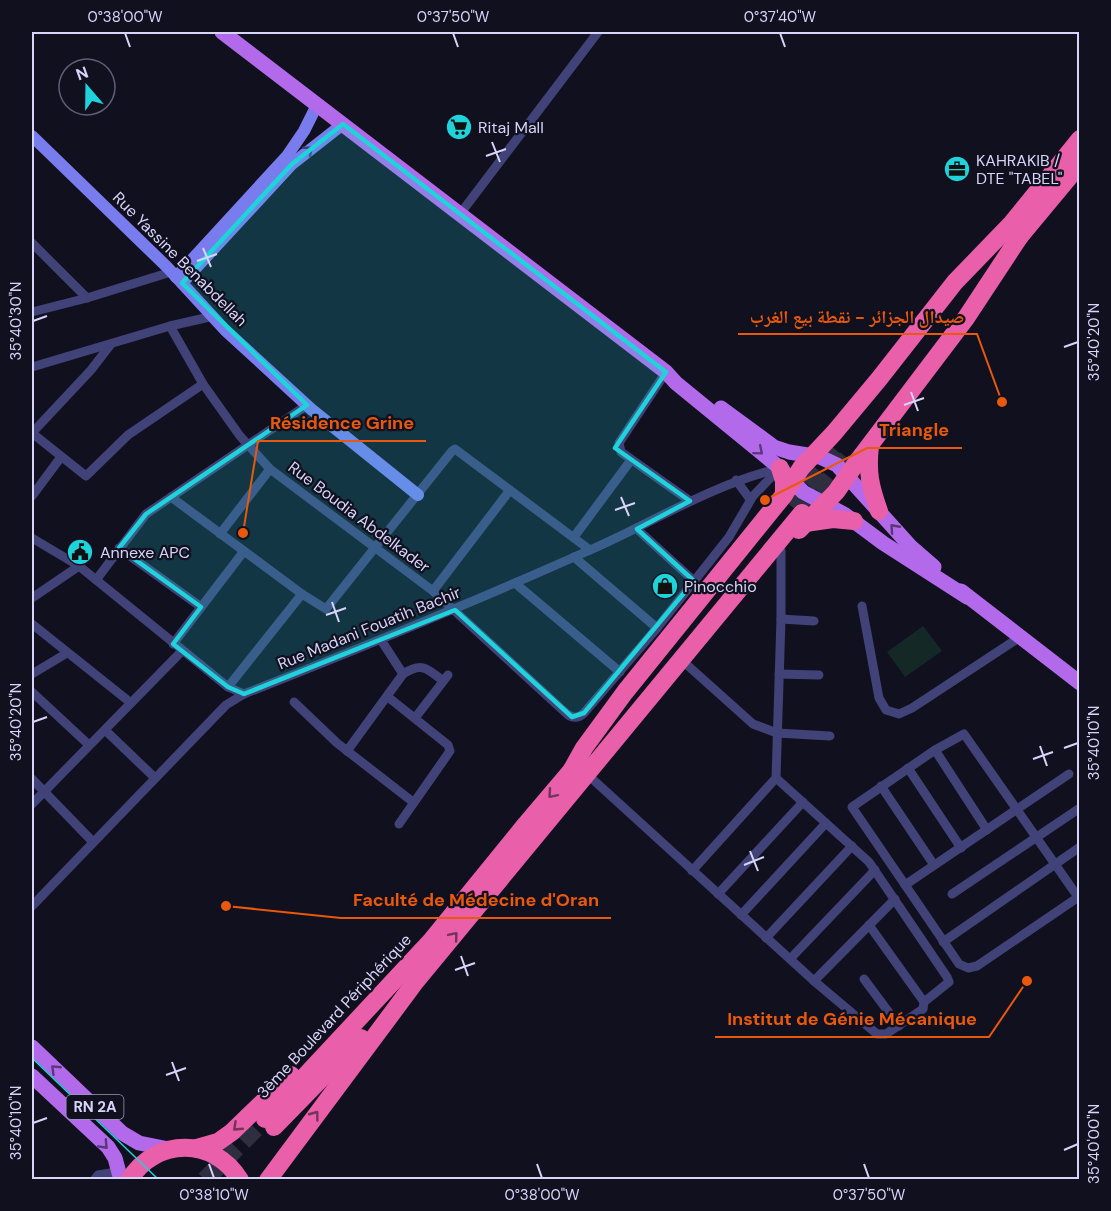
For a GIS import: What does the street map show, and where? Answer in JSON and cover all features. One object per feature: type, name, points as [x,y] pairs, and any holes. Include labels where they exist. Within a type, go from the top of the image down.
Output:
[{"type":"highway","name":"3ème Boulevard Périphérique","points":[[416,981],[270,1123],[579,774],[584,748],[625,692],[792,498],[801,468],[879,379],[949,278],[1017,228],[1080,140]]},
{"type":"highway","points":[[792,498],[825,503],[836,492],[844,461],[956,298],[1017,228],[1080,164]]},
{"type":"highway","points":[[844,461],[871,443],[966,318],[1017,228]]},
{"type":"highway","points":[[871,443],[868,475],[879,511]]},
{"type":"highway","points":[[792,498],[824,520],[854,521]]},
{"type":"highway","points":[[268,1179],[416,981],[579,774],[617,739],[686,664],[781,551],[792,498]]},
{"type":"highway","points":[[617,739],[792,498]]},
{"type":"highway","points":[[197,1148],[218,1142],[232,1132],[395,972],[431,940]]},
{"type":"highway","points":[[129,1179],[146,1160],[168,1149],[183,1147],[211,1152],[224,1160],[240,1179]]},
{"type":"main road","points":[[222,32],[666,372],[792,498],[809,496],[854,521],[967,597],[1080,683]]},
{"type":"main road","points":[[666,372],[681,378],[774,447],[831,462],[844,461],[879,511],[911,547],[967,597]]},
{"type":"main road","name":"RN 2A","points":[[32,1047],[122,1133],[139,1143],[168,1149]]},
{"type":"main road","name":"RN 2A","points":[[32,1076],[108,1147],[115,1158],[119,1179]]},
{"type":"street","points":[[460,214],[598,32]]},
{"type":"street","points":[[176,277],[287,156],[304,131],[317,105]]},
{"type":"street","points":[[32,312],[176,277],[292,164],[343,124]]},
{"type":"street","name":"Rue Yassine Benabdellah","points":[[32,135],[176,277],[225,330],[307,405],[418,495]]},
{"type":"street","points":[[32,243],[87,298]]},
{"type":"street","points":[[32,367],[170,326],[214,316]]},
{"type":"street","name":"Rue Boudia Abdelkader","points":[[170,326],[203,384],[248,445],[270,469],[433,591],[569,716],[582,715],[657,628],[732,532],[750,499],[792,498]]},
{"type":"street","points":[[111,344],[91,370],[32,433],[84,475],[88,475],[128,435],[203,384]]},
{"type":"street","points":[[666,372],[619,443],[621,452],[690,501]]},
{"type":"street","points":[[96,580],[146,514],[307,405]]},
{"type":"street","points":[[171,497],[302,594],[326,609],[455,449],[590,550]]},
{"type":"street","points":[[32,496],[62,457]]},
{"type":"street","points":[[573,537],[631,460]]},
{"type":"street","points":[[220,534],[270,469]]},
{"type":"street","points":[[736,480],[750,499]]},
{"type":"street","name":"Rue Madani Fouatih Bachir","points":[[32,906],[154,777],[226,705],[244,694],[455,610],[638,529],[736,480],[792,498]]},
{"type":"street","points":[[433,591],[510,490]]},
{"type":"street","points":[[638,529],[694,581]]},
{"type":"street","points":[[32,538],[79,566],[228,687],[244,694]]},
{"type":"street","points":[[119,548],[201,607]]},
{"type":"street","points":[[173,644],[243,551]]},
{"type":"street","points":[[692,871],[776,777],[781,551]]},
{"type":"street","points":[[574,557],[657,628]]},
{"type":"street","points":[[32,598],[79,566]]},
{"type":"street","points":[[515,583],[620,672]]},
{"type":"street","points":[[228,687],[302,594]]},
{"type":"street","points":[[862,606],[879,698],[886,710],[899,714],[912,708],[1020,637]]},
{"type":"street","points":[[781,619],[814,621]]},
{"type":"street","points":[[32,624],[131,703]]},
{"type":"street","points":[[381,640],[403,674]]},
{"type":"street","points":[[32,804],[182,651]]},
{"type":"street","points":[[32,674],[68,652]]},
{"type":"street","points":[[686,664],[753,724],[777,733],[830,736]]},
{"type":"street","points":[[347,751],[403,674],[412,668],[427,668],[446,678],[415,718]]},
{"type":"street","points":[[779,674],[819,675]]},
{"type":"street","points":[[32,692],[89,745]]},
{"type":"street","points":[[388,697],[448,745],[450,751],[412,802],[399,824]]},
{"type":"street","points":[[294,702],[347,751],[412,802]]},
{"type":"street","points":[[105,730],[154,777]]},
{"type":"street","points":[[961,734],[966,735],[1079,896],[977,966],[968,968],[958,964],[852,807],[935,750],[961,734]]},
{"type":"street","points":[[935,750],[987,830]]},
{"type":"street","points":[[908,768],[960,848]]},
{"type":"street","points":[[579,774],[692,871],[814,981],[877,1034],[886,1034],[923,1008],[924,1002],[949,982],[869,862],[776,777]]},
{"type":"street","points":[[905,885],[1069,774]]},
{"type":"street","points":[[32,779],[93,842]]},
{"type":"street","points":[[881,786],[934,865]]},
{"type":"street","points":[[718,894],[803,802]]},
{"type":"street","points":[[952,894],[1080,808]]},
{"type":"street","points":[[741,915],[826,823]]},
{"type":"street","points":[[766,938],[852,846]]},
{"type":"street","points":[[943,942],[1080,847]]},
{"type":"street","points":[[790,959],[875,870]]},
{"type":"street","points":[[814,981],[894,899]]},
{"type":"street","points":[[870,925],[924,1002]]},
{"type":"street","points":[[864,980],[899,1026]]},
{"type":"street","points":[[94,1179],[98,1175],[110,1173],[119,1179]]},
{"type":"highlighted area","points":[[343,124],[666,372],[615,448],[690,501],[637,529],[694,581],[584,713],[572,717],[455,610],[244,694],[228,687],[173,644],[201,607],[119,548],[146,514],[307,405],[182,283],[292,164]]},
{"type":"green space","points":[[923,626],[942,651],[905,677],[887,652]]},
{"type":"tunnel","points":[[791,506],[836,450]]},
{"type":"tunnel","points":[[802,513],[847,458]]},
{"type":"tunnel","points":[[205,1180],[265,1119]]},
{"type":"tram line","points":[[32,1058],[159,1180]]},
{"type":"place","name":"Ritaj Mall","points":[[459,127]]},
{"type":"place","name":"KAHRAKIB / DTE \"TABEL\"","points":[[957,169]]},
{"type":"place","name":"صيدال الجزائر - نقطة بيع الغرب","points":[[1002,402]]},
{"type":"place","name":"Triangle","points":[[765,500]]},
{"type":"place","name":"Résidence Grine","points":[[243,533]]},
{"type":"place","name":"Annexe APC","points":[[80,552]]},
{"type":"place","name":"Pinocchio","points":[[665,586]]},
{"type":"place","name":"Faculté de Médecine d'Oran","points":[[226,906]]},
{"type":"place","name":"Institut de Génie Mécanique","points":[[1027,981]]}]
